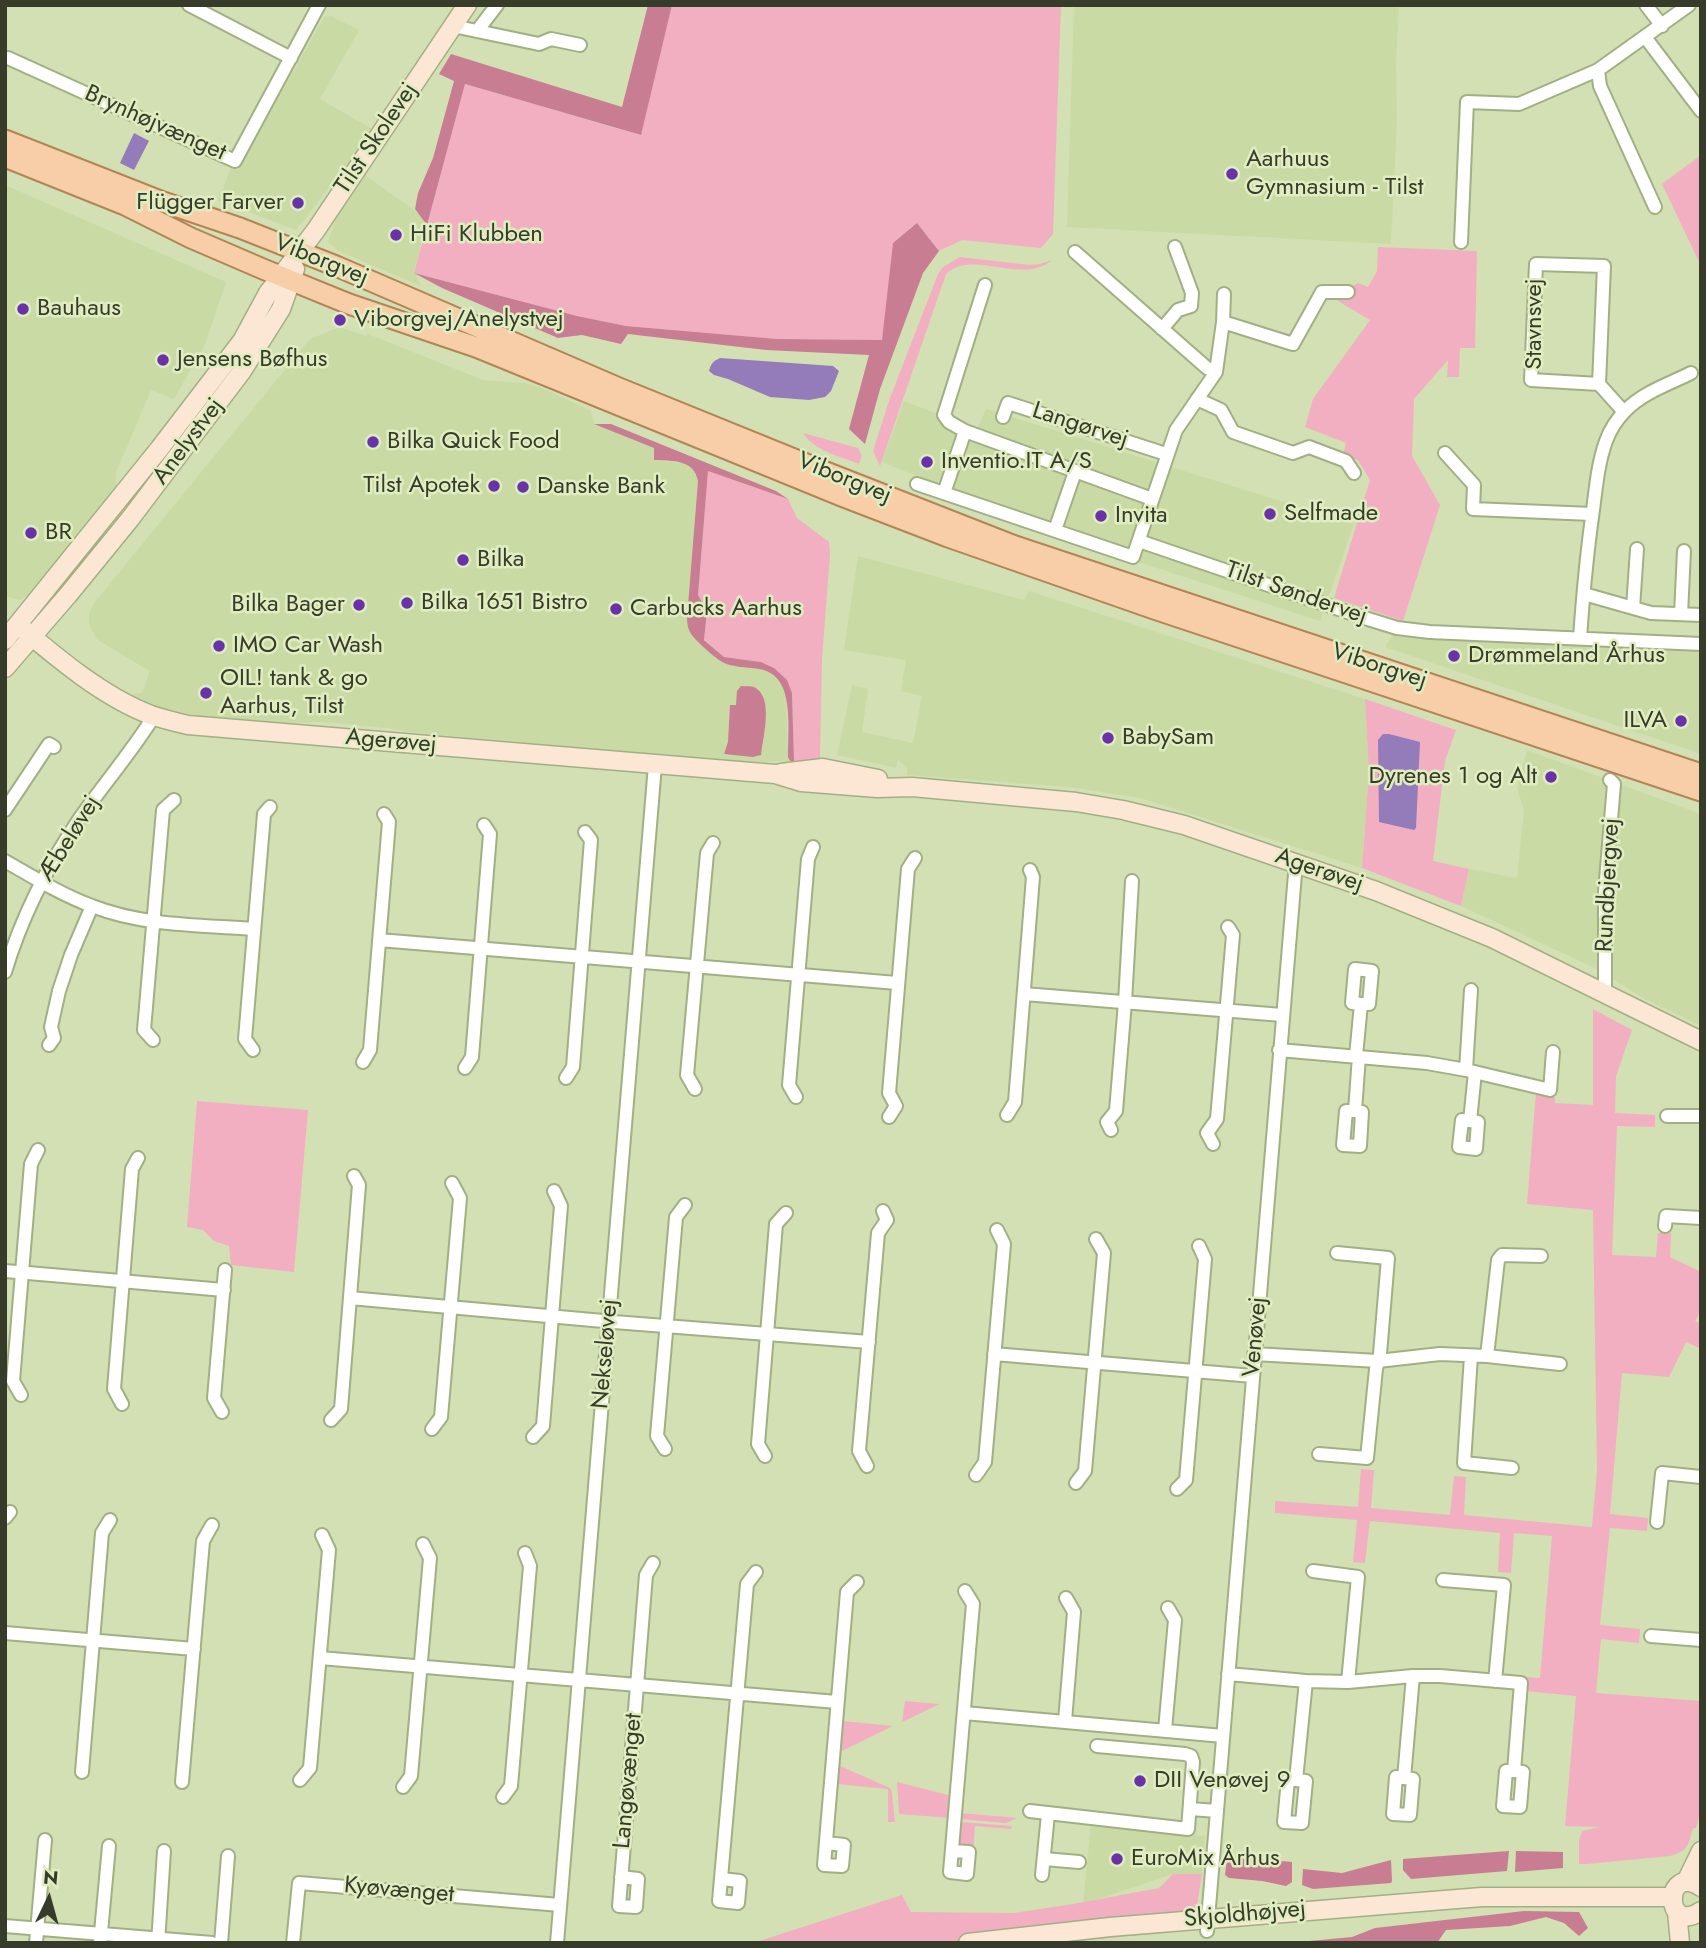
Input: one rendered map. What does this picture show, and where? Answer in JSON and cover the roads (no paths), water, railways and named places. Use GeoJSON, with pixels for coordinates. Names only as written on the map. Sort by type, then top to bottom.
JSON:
{"type":"FeatureCollection","features":[{"type":"Feature","properties":{"kind":"main road","name":"Viborgvej"},"geometry":{"type":"LineString","coordinates":[[5,140],[300,252],[548,359],[831,474],[1015,545],[1701,774]]}},
{"type":"Feature","properties":{"kind":"main road","name":"Viborgvej"},"geometry":{"type":"LineString","coordinates":[[5,157],[125,205],[191,238],[349,304],[477,347],[844,497],[1000,556],[1701,791]]}},
{"type":"Feature","properties":{"kind":"street"},"geometry":{"type":"LineString","coordinates":[[189,5],[291,58]]}},
{"type":"Feature","properties":{"kind":"street","name":"Brynhøjvænget"},"geometry":{"type":"LineString","coordinates":[[8,58],[235,161],[319,5]]}},
{"type":"Feature","properties":{"kind":"street","name":"Tilst Skolevej"},"geometry":{"type":"LineString","coordinates":[[300,252],[467,5]]}},
{"type":"Feature","properties":{"kind":"street"},"geometry":{"type":"LineString","coordinates":[[477,31],[497,5]]}},
{"type":"Feature","properties":{"kind":"street"},"geometry":{"type":"LineString","coordinates":[[1646,5],[1662,26]]}},
{"type":"Feature","properties":{"kind":"street"},"geometry":{"type":"LineString","coordinates":[[1461,242],[1467,102],[1519,104],[1598,70],[1689,5]]}},
{"type":"Feature","properties":{"kind":"street"},"geometry":{"type":"LineString","coordinates":[[453,26],[539,44],[551,39],[580,45]]}},
{"type":"Feature","properties":{"kind":"street"},"geometry":{"type":"LineString","coordinates":[[1646,37],[1700,115]]}},
{"type":"Feature","properties":{"kind":"street"},"geometry":{"type":"LineString","coordinates":[[1598,70],[1600,86],[1655,207]]}},
{"type":"Feature","properties":{"kind":"street"},"geometry":{"type":"LineString","coordinates":[[1163,329],[1178,310],[1191,306],[1192,293],[1175,247]]}},
{"type":"Feature","properties":{"kind":"street","name":"Anelystvej"},"geometry":{"type":"LineString","coordinates":[[5,639],[130,519],[242,371],[281,309],[287,278],[300,252]]}},
{"type":"Feature","properties":{"kind":"street"},"geometry":{"type":"LineString","coordinates":[[1075,252],[1207,368],[1216,372]]}},
{"type":"Feature","properties":{"kind":"street","name":"Stavnsvej"},"geometry":{"type":"LineString","coordinates":[[1536,264],[1604,266],[1599,384],[1531,380],[1536,264]]}},
{"type":"Feature","properties":{"kind":"street"},"geometry":{"type":"LineString","coordinates":[[985,285],[944,415],[949,422],[965,431],[1152,499]]}},
{"type":"Feature","properties":{"kind":"street"},"geometry":{"type":"LineString","coordinates":[[1223,322],[1293,344],[1322,292],[1348,292]]}},
{"type":"Feature","properties":{"kind":"street"},"geometry":{"type":"LineString","coordinates":[[917,484],[1133,556],[1175,430],[1216,372],[1224,295]]}},
{"type":"Feature","properties":{"kind":"street"},"geometry":{"type":"LineString","coordinates":[[1580,638],[1592,514],[1602,453],[1614,424],[1647,393],[1691,373]]}},
{"type":"Feature","properties":{"kind":"street"},"geometry":{"type":"LineString","coordinates":[[1599,384],[1624,412]]}},
{"type":"Feature","properties":{"kind":"street"},"geometry":{"type":"LineString","coordinates":[[1197,399],[1221,410],[1233,432],[1293,453],[1309,447],[1346,461],[1353,473]]}},
{"type":"Feature","properties":{"kind":"street","name":"Langørvej"},"geometry":{"type":"LineString","coordinates":[[1003,417],[1008,402],[1166,454]]}},
{"type":"Feature","properties":{"kind":"street"},"geometry":{"type":"LineString","coordinates":[[944,493],[965,431]]}},
{"type":"Feature","properties":{"kind":"street"},"geometry":{"type":"LineString","coordinates":[[1445,453],[1474,485],[1472,509],[1592,514]]}},
{"type":"Feature","properties":{"kind":"street"},"geometry":{"type":"LineString","coordinates":[[1055,530],[1075,472]]}},
{"type":"Feature","properties":{"kind":"street","name":"Tilst Søndervej"},"geometry":{"type":"LineString","coordinates":[[1139,541],[1397,628],[1430,632],[1701,644]]}},
{"type":"Feature","properties":{"kind":"street"},"geometry":{"type":"LineString","coordinates":[[1633,608],[1637,549]]}},
{"type":"Feature","properties":{"kind":"street"},"geometry":{"type":"LineString","coordinates":[[1681,614],[1684,551]]}},
{"type":"Feature","properties":{"kind":"street"},"geometry":{"type":"LineString","coordinates":[[1584,594],[1651,613],[1701,615]]}},
{"type":"Feature","properties":{"kind":"street","name":"Anelystvej"},"geometry":{"type":"LineString","coordinates":[[5,667],[18,625]]}},
{"type":"Feature","properties":{"kind":"street","name":"Agerøvej"},"geometry":{"type":"LineString","coordinates":[[18,625],[96,685],[119,699],[153,716],[187,725],[775,774],[801,782],[877,788],[912,787],[1076,802],[1184,825],[1296,862],[1417,906],[1492,937],[1701,1041]]}},
{"type":"Feature","properties":{"kind":"street","name":"Æbeløvej"},"geometry":{"type":"LineString","coordinates":[[5,972],[42,881],[77,823],[153,716]]}},
{"type":"Feature","properties":{"kind":"street"},"geometry":{"type":"LineString","coordinates":[[5,810],[49,744],[54,747]]}},
{"type":"Feature","properties":{"kind":"street","name":"Nekseløvej"},"geometry":{"type":"LineString","coordinates":[[557,1943],[655,765]]}},
{"type":"Feature","properties":{"kind":"street","name":"Rundbjergvej"},"geometry":{"type":"LineString","coordinates":[[1605,993],[1605,892],[1614,784],[1610,779]]}},
{"type":"Feature","properties":{"kind":"street"},"geometry":{"type":"LineString","coordinates":[[153,1040],[144,1030],[153,921],[163,810],[174,800]]}},
{"type":"Feature","properties":{"kind":"street"},"geometry":{"type":"LineString","coordinates":[[253,1050],[245,1039],[264,814],[270,807]]}},
{"type":"Feature","properties":{"kind":"street"},"geometry":{"type":"LineString","coordinates":[[363,1062],[370,1050],[389,822],[384,814]]}},
{"type":"Feature","properties":{"kind":"street"},"geometry":{"type":"LineString","coordinates":[[464,1068],[472,1057],[481,949],[490,834],[484,825]]}},
{"type":"Feature","properties":{"kind":"street"},"geometry":{"type":"LineString","coordinates":[[566,1078],[573,1067],[591,840],[585,832]]}},
{"type":"Feature","properties":{"kind":"street"},"geometry":{"type":"LineString","coordinates":[[695,1089],[687,1076],[707,853],[713,843]]}},
{"type":"Feature","properties":{"kind":"street"},"geometry":{"type":"LineString","coordinates":[[796,1097],[789,1085],[808,859],[813,847]]}},
{"type":"Feature","properties":{"kind":"street"},"geometry":{"type":"LineString","coordinates":[[889,1117],[896,1106],[889,1093],[908,869],[915,858]]}},
{"type":"Feature","properties":{"kind":"street"},"geometry":{"type":"LineString","coordinates":[[5,861],[92,906],[127,916],[153,921],[253,929]]}},
{"type":"Feature","properties":{"kind":"street","name":"Venøvej"},"geometry":{"type":"LineString","coordinates":[[1208,1925],[1296,862]]}},
{"type":"Feature","properties":{"kind":"street"},"geometry":{"type":"LineString","coordinates":[[1007,1115],[1015,1102],[1033,877],[1030,870]]}},
{"type":"Feature","properties":{"kind":"street"},"geometry":{"type":"LineString","coordinates":[[1111,1130],[1107,1122],[1116,1111],[1132,881]]}},
{"type":"Feature","properties":{"kind":"street"},"geometry":{"type":"LineString","coordinates":[[48,1045],[54,1038],[51,1027],[59,991],[92,906]]}},
{"type":"Feature","properties":{"kind":"street"},"geometry":{"type":"LineString","coordinates":[[1213,1144],[1207,1133],[1217,1119],[1233,935],[1228,928]]}},
{"type":"Feature","properties":{"kind":"street"},"geometry":{"type":"LineString","coordinates":[[379,940],[897,983]]}},
{"type":"Feature","properties":{"kind":"street"},"geometry":{"type":"LineString","coordinates":[[1470,1121],[1471,990]]}},
{"type":"Feature","properties":{"kind":"street"},"geometry":{"type":"LineString","coordinates":[[1024,994],[1282,1015]]}},
{"type":"Feature","properties":{"kind":"street"},"geometry":{"type":"LineString","coordinates":[[1354,1111],[1361,1004]]}},
{"type":"Feature","properties":{"kind":"street"},"geometry":{"type":"LineString","coordinates":[[1279,1050],[1357,1056],[1470,1071],[1549,1090],[1553,1052]]}},
{"type":"Feature","properties":{"kind":"street"},"geometry":{"type":"LineString","coordinates":[[1667,1116],[1701,1116]]}},
{"type":"Feature","properties":{"kind":"street"},"geometry":{"type":"LineString","coordinates":[[21,1395],[13,1381],[31,1164],[38,1150]]}},
{"type":"Feature","properties":{"kind":"street"},"geometry":{"type":"LineString","coordinates":[[122,1404],[114,1389],[132,1168],[138,1158]]}},
{"type":"Feature","properties":{"kind":"street"},"geometry":{"type":"LineString","coordinates":[[331,1420],[341,1409],[359,1185],[354,1176]]}},
{"type":"Feature","properties":{"kind":"street"},"geometry":{"type":"LineString","coordinates":[[432,1429],[441,1417],[460,1198],[452,1182]]}},
{"type":"Feature","properties":{"kind":"street"},"geometry":{"type":"LineString","coordinates":[[533,1437],[543,1426],[561,1206],[554,1191]]}},
{"type":"Feature","properties":{"kind":"street"},"geometry":{"type":"LineString","coordinates":[[665,1449],[657,1436],[676,1217],[685,1205]]}},
{"type":"Feature","properties":{"kind":"street"},"geometry":{"type":"LineString","coordinates":[[867,1466],[859,1451],[878,1233],[887,1220],[883,1211]]}},
{"type":"Feature","properties":{"kind":"street"},"geometry":{"type":"LineString","coordinates":[[765,1456],[758,1444],[776,1224],[786,1213]]}},
{"type":"Feature","properties":{"kind":"street"},"geometry":{"type":"LineString","coordinates":[[1665,1226],[1665,1216],[1701,1219]]}},
{"type":"Feature","properties":{"kind":"street"},"geometry":{"type":"LineString","coordinates":[[976,1475],[985,1462],[1004,1244],[997,1230]]}},
{"type":"Feature","properties":{"kind":"street"},"geometry":{"type":"LineString","coordinates":[[1076,1483],[1085,1471],[1104,1253],[1097,1239]]}},
{"type":"Feature","properties":{"kind":"street"},"geometry":{"type":"LineString","coordinates":[[1177,1489],[1186,1480],[1196,1371],[1205,1259],[1199,1246]]}},
{"type":"Feature","properties":{"kind":"street"},"geometry":{"type":"LineString","coordinates":[[1319,1454],[1367,1458],[1388,1258],[1337,1253]]}},
{"type":"Feature","properties":{"kind":"street"},"geometry":{"type":"LineString","coordinates":[[1487,1356],[1497,1260],[1502,1255],[1541,1256]]}},
{"type":"Feature","properties":{"kind":"street"},"geometry":{"type":"LineString","coordinates":[[5,1270],[224,1290]]}},
{"type":"Feature","properties":{"kind":"street"},"geometry":{"type":"LineString","coordinates":[[222,1412],[214,1398],[225,1270]]}},
{"type":"Feature","properties":{"kind":"street"},"geometry":{"type":"LineString","coordinates":[[350,1298],[869,1342]]}},
{"type":"Feature","properties":{"kind":"street"},"geometry":{"type":"LineString","coordinates":[[994,1354],[1253,1376]]}},
{"type":"Feature","properties":{"kind":"street"},"geometry":{"type":"LineString","coordinates":[[1254,1354],[1378,1362],[1440,1354],[1560,1364]]}},
{"type":"Feature","properties":{"kind":"street"},"geometry":{"type":"LineString","coordinates":[[1471,1356],[1464,1463],[1513,1468]]}},
{"type":"Feature","properties":{"kind":"street"},"geometry":{"type":"LineString","coordinates":[[1657,1522],[1662,1473],[1701,1477]]}},
{"type":"Feature","properties":{"kind":"street"},"geometry":{"type":"LineString","coordinates":[[82,1772],[102,1533],[110,1520]]}},
{"type":"Feature","properties":{"kind":"street"},"geometry":{"type":"LineString","coordinates":[[183,1782],[203,1541],[212,1525]]}},
{"type":"Feature","properties":{"kind":"street"},"geometry":{"type":"LineString","coordinates":[[300,1780],[310,1768],[320,1658],[329,1550],[321,1535]]}},
{"type":"Feature","properties":{"kind":"street"},"geometry":{"type":"LineString","coordinates":[[402,1787],[411,1776],[421,1667],[430,1558],[423,1544]]}},
{"type":"Feature","properties":{"kind":"street"},"geometry":{"type":"LineString","coordinates":[[503,1797],[511,1786],[530,1566],[525,1553]]}},
{"type":"Feature","properties":{"kind":"street","name":"Langøvænget"},"geometry":{"type":"LineString","coordinates":[[621,1877],[646,1576],[653,1563]]}},
{"type":"Feature","properties":{"kind":"street"},"geometry":{"type":"LineString","coordinates":[[1313,1571],[1358,1577],[1348,1682]]}},
{"type":"Feature","properties":{"kind":"street"},"geometry":{"type":"LineString","coordinates":[[721,1879],[747,1584],[756,1572]]}},
{"type":"Feature","properties":{"kind":"street"},"geometry":{"type":"LineString","coordinates":[[1443,1580],[1504,1585],[1494,1681]]}},
{"type":"Feature","properties":{"kind":"street"},"geometry":{"type":"LineString","coordinates":[[826,1843],[847,1592],[857,1581]]}},
{"type":"Feature","properties":{"kind":"street"},"geometry":{"type":"LineString","coordinates":[[952,1851],[973,1604],[965,1591]]}},
{"type":"Feature","properties":{"kind":"street"},"geometry":{"type":"LineString","coordinates":[[1065,1721],[1074,1612],[1066,1598]]}},
{"type":"Feature","properties":{"kind":"street"},"geometry":{"type":"LineString","coordinates":[[1165,1730],[1175,1620],[1168,1608]]}},
{"type":"Feature","properties":{"kind":"street"},"geometry":{"type":"LineString","coordinates":[[5,1633],[194,1649]]}},
{"type":"Feature","properties":{"kind":"street"},"geometry":{"type":"LineString","coordinates":[[1651,1636],[1701,1640]]}},
{"type":"Feature","properties":{"kind":"street","name":"Langøvænget"},"geometry":{"type":"LineString","coordinates":[[320,1658],[837,1702]]}},
{"type":"Feature","properties":{"kind":"street"},"geometry":{"type":"LineString","coordinates":[[1228,1674],[1306,1681],[1348,1682],[1413,1676],[1521,1683],[1514,1772]]}},
{"type":"Feature","properties":{"kind":"street"},"geometry":{"type":"LineString","coordinates":[[1404,1778],[1413,1676]]}},
{"type":"Feature","properties":{"kind":"street"},"geometry":{"type":"LineString","coordinates":[[1296,1780],[1306,1681]]}},
{"type":"Feature","properties":{"kind":"street"},"geometry":{"type":"LineString","coordinates":[[964,1713],[1223,1736]]}},
{"type":"Feature","properties":{"kind":"street"},"geometry":{"type":"LineString","coordinates":[[1030,1811],[1188,1829],[1193,1762],[1191,1756],[1097,1746]]}},
{"type":"Feature","properties":{"kind":"street"},"geometry":{"type":"LineString","coordinates":[[1190,1809],[1217,1811]]}},
{"type":"Feature","properties":{"kind":"street"},"geometry":{"type":"LineString","coordinates":[[1042,1875],[1048,1814]]}},
{"type":"Feature","properties":{"kind":"street"},"geometry":{"type":"LineString","coordinates":[[36,1943],[45,1840]]}},
{"type":"Feature","properties":{"kind":"street"},"geometry":{"type":"LineString","coordinates":[[100,1938],[109,1846]]}},
{"type":"Feature","properties":{"kind":"street"},"geometry":{"type":"LineString","coordinates":[[158,1940],[164,1851]]}},
{"type":"Feature","properties":{"kind":"street"},"geometry":{"type":"LineString","coordinates":[[1681,1943],[1686,1909],[1678,1886],[1697,1882],[1701,1851]]}},
{"type":"Feature","properties":{"kind":"street"},"geometry":{"type":"LineString","coordinates":[[221,1943],[228,1856]]}},
{"type":"Feature","properties":{"kind":"street"},"geometry":{"type":"LineString","coordinates":[[1044,1859],[1079,1862]]}},
{"type":"Feature","properties":{"kind":"street","name":"Kyøvænget"},"geometry":{"type":"LineString","coordinates":[[293,1943],[299,1883],[560,1905]]}},
{"type":"Feature","properties":{"kind":"street","name":"Skjoldhøjvej"},"geometry":{"type":"LineString","coordinates":[[968,1943],[1110,1927],[1208,1925],[1404,1904],[1523,1896],[1686,1909]]}},
{"type":"Feature","properties":{"kind":"street"},"geometry":{"type":"LineString","coordinates":[[5,1926],[100,1938],[212,1943]]}},
{"type":"Feature","properties":{"kind":"place","name":"Aarhuus Gymnasium - Tilst"},"geometry":{"type":"Point","coordinates":[1232,174]}},
{"type":"Feature","properties":{"kind":"place","name":"Flügger Farver"},"geometry":{"type":"Point","coordinates":[298,203]}},
{"type":"Feature","properties":{"kind":"place","name":"HiFi Klubben"},"geometry":{"type":"Point","coordinates":[396,235]}},
{"type":"Feature","properties":{"kind":"place","name":"Bauhaus"},"geometry":{"type":"Point","coordinates":[23,309]}},
{"type":"Feature","properties":{"kind":"place","name":"Viborgvej/Anelystvej"},"geometry":{"type":"Point","coordinates":[340,320]}},
{"type":"Feature","properties":{"kind":"place","name":"Jensens Bøfhus"},"geometry":{"type":"Point","coordinates":[163,360]}},
{"type":"Feature","properties":{"kind":"place","name":"Bilka Quick Food"},"geometry":{"type":"Point","coordinates":[373,442]}},
{"type":"Feature","properties":{"kind":"place","name":"Inventio.IT A/S"},"geometry":{"type":"Point","coordinates":[927,462]}},
{"type":"Feature","properties":{"kind":"place","name":"Tilst Apotek"},"geometry":{"type":"Point","coordinates":[494,486]}},
{"type":"Feature","properties":{"kind":"place","name":"Danske Bank"},"geometry":{"type":"Point","coordinates":[523,487]}},
{"type":"Feature","properties":{"kind":"place","name":"Selfmade"},"geometry":{"type":"Point","coordinates":[1270,514]}},
{"type":"Feature","properties":{"kind":"place","name":"Invita"},"geometry":{"type":"Point","coordinates":[1101,516]}},
{"type":"Feature","properties":{"kind":"place","name":"BR"},"geometry":{"type":"Point","coordinates":[31,533]}},
{"type":"Feature","properties":{"kind":"place","name":"Bilka"},"geometry":{"type":"Point","coordinates":[463,560]}},
{"type":"Feature","properties":{"kind":"place","name":"Bilka 1651 Bistro"},"geometry":{"type":"Point","coordinates":[407,603]}},
{"type":"Feature","properties":{"kind":"place","name":"Bilka Bager"},"geometry":{"type":"Point","coordinates":[359,605]}},
{"type":"Feature","properties":{"kind":"place","name":"Carbucks Aarhus"},"geometry":{"type":"Point","coordinates":[616,609]}},
{"type":"Feature","properties":{"kind":"place","name":"IMO Car Wash"},"geometry":{"type":"Point","coordinates":[219,646]}},
{"type":"Feature","properties":{"kind":"place","name":"Drømmeland Århus"},"geometry":{"type":"Point","coordinates":[1454,656]}},
{"type":"Feature","properties":{"kind":"place","name":"OIL! tank & go Aarhus, Tilst"},"geometry":{"type":"Point","coordinates":[206,693]}},
{"type":"Feature","properties":{"kind":"place","name":"ILVA"},"geometry":{"type":"Point","coordinates":[1681,721]}},
{"type":"Feature","properties":{"kind":"place","name":"BabySam"},"geometry":{"type":"Point","coordinates":[1108,738]}},
{"type":"Feature","properties":{"kind":"place","name":"Dyrenes 1 og Alt"},"geometry":{"type":"Point","coordinates":[1551,777]}},
{"type":"Feature","properties":{"kind":"place","name":"DII Venøvej 9"},"geometry":{"type":"Point","coordinates":[1140,1781]}},
{"type":"Feature","properties":{"kind":"place","name":"EuroMix Århus"},"geometry":{"type":"Point","coordinates":[1117,1859]}}]}
